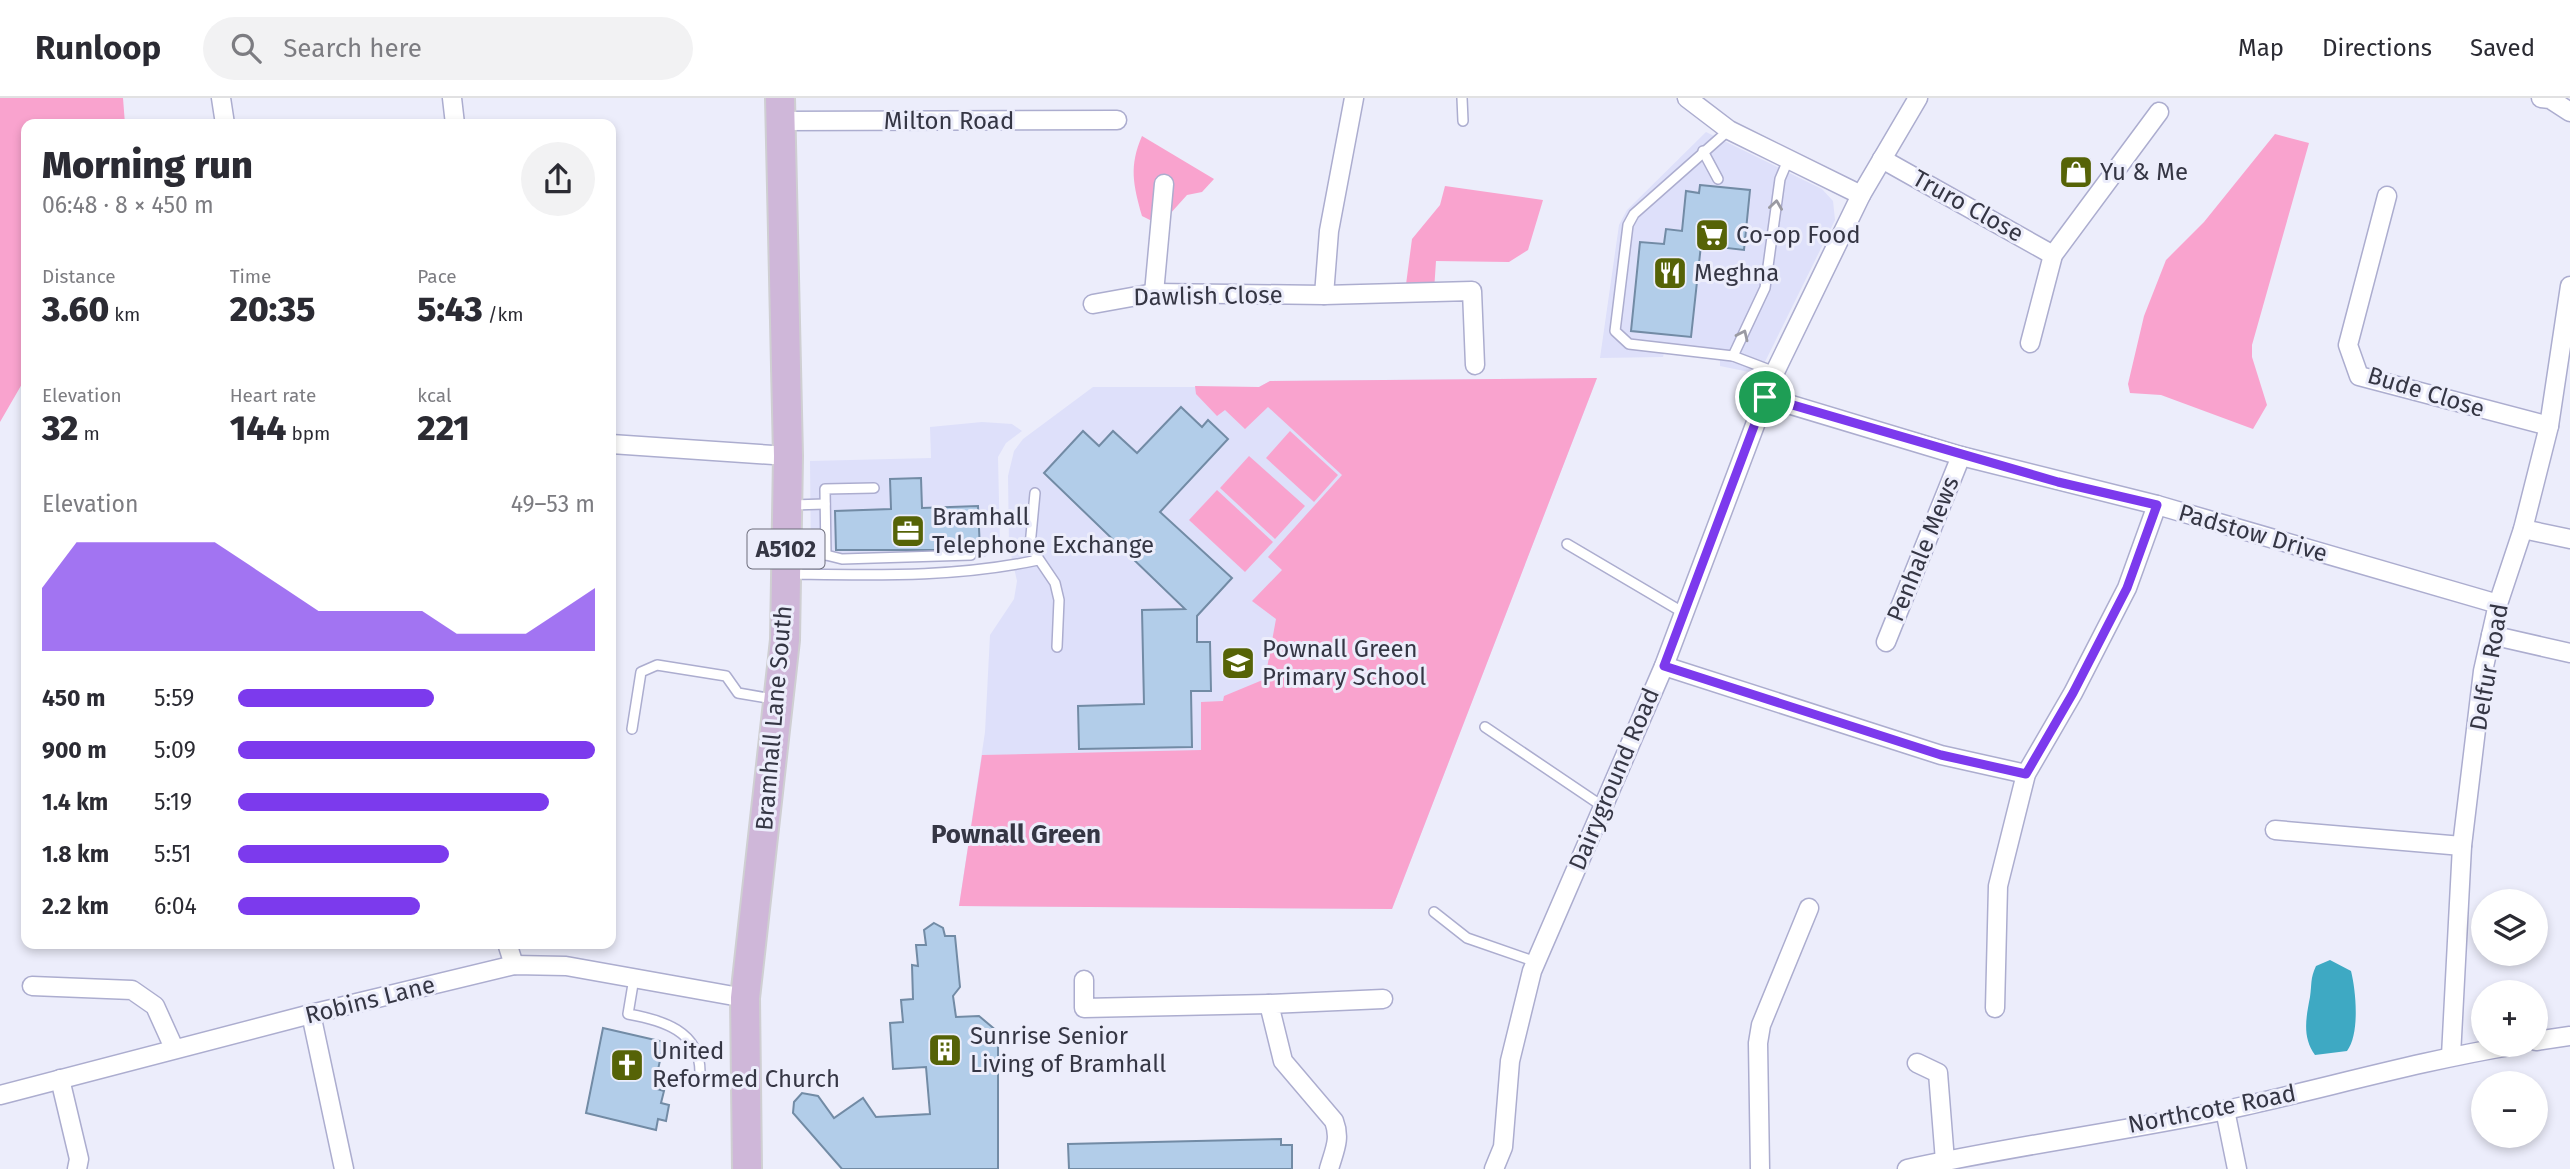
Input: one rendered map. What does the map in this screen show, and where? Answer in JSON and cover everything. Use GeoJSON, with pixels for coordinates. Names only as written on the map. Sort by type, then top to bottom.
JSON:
{"type":"FeatureCollection","features":[{"type":"Feature","properties":{"kind":"main road","name":"Bramhall Lane South"},"geometry":{"type":"LineString","coordinates":[[751,1167],[745,998],[785,640],[788,456],[780,110]]}},
{"type":"Feature","properties":{"kind":"street"},"geometry":{"type":"LineString","coordinates":[[221,98],[224,119]]}},
{"type":"Feature","properties":{"kind":"street"},"geometry":{"type":"LineString","coordinates":[[452,98],[454,119]]}},
{"type":"Feature","properties":{"kind":"street"},"geometry":{"type":"LineString","coordinates":[[1324,295],[1329,231],[1354,98]]}},
{"type":"Feature","properties":{"kind":"street"},"geometry":{"type":"LineString","coordinates":[[1687,98],[1729,130],[1861,195]]}},
{"type":"Feature","properties":{"kind":"street","name":"Dairyground Road"},"geometry":{"type":"LineString","coordinates":[[1496,1168],[1503,1147],[1510,1061],[1535,962],[1664,666],[1775,372],[1861,195],[1918,98]]}},
{"type":"Feature","properties":{"kind":"street"},"geometry":{"type":"LineString","coordinates":[[2541,98],[2550,99],[2570,112]]}},
{"type":"Feature","properties":{"kind":"street","name":"Milton Road"},"geometry":{"type":"LineString","coordinates":[[780,110],[1117,120]]}},
{"type":"Feature","properties":{"kind":"street"},"geometry":{"type":"LineString","coordinates":[[2030,343],[2053,255],[2159,112]]}},
{"type":"Feature","properties":{"kind":"street","name":"Truro Close"},"geometry":{"type":"LineString","coordinates":[[1882,159],[2053,255]]}},
{"type":"Feature","properties":{"kind":"street"},"geometry":{"type":"LineString","coordinates":[[1153,293],[1164,184]]}},
{"type":"Feature","properties":{"kind":"street","name":"Bude Close"},"geometry":{"type":"LineString","coordinates":[[2387,196],[2348,345],[2359,376],[2549,426]]}},
{"type":"Feature","properties":{"kind":"street","name":"Delfur Road"},"geometry":{"type":"LineString","coordinates":[[2451,1056],[2462,846],[2491,635],[2498,604],[2524,529],[2549,426],[2570,286]]}},
{"type":"Feature","properties":{"kind":"street","name":"Dawlish Close"},"geometry":{"type":"LineString","coordinates":[[1093,304],[1153,293],[1324,295],[1472,290],[1475,365]]}},
{"type":"Feature","properties":{"kind":"street","name":"Padstow Drive"},"geometry":{"type":"LineString","coordinates":[[1765,397],[1961,456],[2157,505],[2498,604]]}},
{"type":"Feature","properties":{"kind":"street"},"geometry":{"type":"LineString","coordinates":[[616,444],[788,456]]}},
{"type":"Feature","properties":{"kind":"street","name":"Penhale Mews"},"geometry":{"type":"LineString","coordinates":[[1886,642],[1961,456]]}},
{"type":"Feature","properties":{"kind":"street"},"geometry":{"type":"LineString","coordinates":[[1995,1008],[1998,886],[2026,774],[2073,693],[2127,588],[2157,505]]}},
{"type":"Feature","properties":{"kind":"street"},"geometry":{"type":"LineString","coordinates":[[2524,529],[2570,539]]}},
{"type":"Feature","properties":{"kind":"street"},"geometry":{"type":"LineString","coordinates":[[2491,635],[2570,653]]}},
{"type":"Feature","properties":{"kind":"street"},"geometry":{"type":"LineString","coordinates":[[1664,666],[1941,755],[2026,774]]}},
{"type":"Feature","properties":{"kind":"street"},"geometry":{"type":"LineString","coordinates":[[2275,830],[2462,846]]}},
{"type":"Feature","properties":{"kind":"street"},"geometry":{"type":"LineString","coordinates":[[1760,1169],[1758,1042],[1761,1025],[1809,908]]}},
{"type":"Feature","properties":{"kind":"street"},"geometry":{"type":"LineString","coordinates":[[509,949],[514,965]]}},
{"type":"Feature","properties":{"kind":"street","name":"Robins Lane"},"geometry":{"type":"LineString","coordinates":[[0,1095],[174,1048],[514,965],[566,966],[745,998]]}},
{"type":"Feature","properties":{"kind":"street"},"geometry":{"type":"LineString","coordinates":[[1084,980],[1084,1008],[1383,999]]}},
{"type":"Feature","properties":{"kind":"street"},"geometry":{"type":"LineString","coordinates":[[32,986],[132,990],[155,1006],[174,1048]]}},
{"type":"Feature","properties":{"kind":"street"},"geometry":{"type":"LineString","coordinates":[[1269,1004],[1283,1061],[1334,1121],[1337,1129],[1339,1138],[1329,1169]]}},
{"type":"Feature","properties":{"kind":"street"},"geometry":{"type":"LineString","coordinates":[[311,1014],[344,1169]]}},
{"type":"Feature","properties":{"kind":"street"},"geometry":{"type":"LineString","coordinates":[[2548,1039],[2570,1036]]}},
{"type":"Feature","properties":{"kind":"street","name":"Northcote Road"},"geometry":{"type":"LineString","coordinates":[[1907,1169],[2225,1110],[2471,1053]]}},
{"type":"Feature","properties":{"kind":"street"},"geometry":{"type":"LineString","coordinates":[[1917,1063],[1938,1073],[1945,1161]]}},
{"type":"Feature","properties":{"kind":"street"},"geometry":{"type":"LineString","coordinates":[[60,1079],[79,1159],[77,1169]]}},
{"type":"Feature","properties":{"kind":"street"},"geometry":{"type":"LineString","coordinates":[[2225,1110],[2237,1169]]}},
{"type":"Feature","properties":{"kind":"lane"},"geometry":{"type":"LineString","coordinates":[[1462,98],[1463,121]]}},
{"type":"Feature","properties":{"kind":"lane"},"geometry":{"type":"LineString","coordinates":[[1729,130],[1634,214],[1628,225],[1615,331],[1629,344],[1733,356],[1775,372]]}},
{"type":"Feature","properties":{"kind":"lane"},"geometry":{"type":"LineString","coordinates":[[1703,151],[1718,179]]}},
{"type":"Feature","properties":{"kind":"lane"},"geometry":{"type":"LineString","coordinates":[[1733,356],[1765,288],[1780,179],[1788,160]]}},
{"type":"Feature","properties":{"kind":"lane"},"geometry":{"type":"LineString","coordinates":[[826,555],[825,489],[874,488]]}},
{"type":"Feature","properties":{"kind":"lane"},"geometry":{"type":"LineString","coordinates":[[1035,493],[1030,546],[1055,583],[1059,600],[1057,648]]}},
{"type":"Feature","properties":{"kind":"lane"},"geometry":{"type":"LineString","coordinates":[[787,505],[825,504]]}},
{"type":"Feature","properties":{"kind":"lane"},"geometry":{"type":"LineString","coordinates":[[1567,544],[1684,613]]}},
{"type":"Feature","properties":{"kind":"lane"},"geometry":{"type":"LineString","coordinates":[[786,565],[826,555],[842,559],[971,555]]}},
{"type":"Feature","properties":{"kind":"lane"},"geometry":{"type":"LineString","coordinates":[[786,565],[916,577],[988,570],[1038,560]]}},
{"type":"Feature","properties":{"kind":"lane"},"geometry":{"type":"LineString","coordinates":[[632,729],[641,672],[657,665],[726,676],[738,693],[779,699]]}},
{"type":"Feature","properties":{"kind":"lane"},"geometry":{"type":"LineString","coordinates":[[1485,727],[1602,806]]}},
{"type":"Feature","properties":{"kind":"lane"},"geometry":{"type":"LineString","coordinates":[[1434,912],[1467,938],[1535,962]]}},
{"type":"Feature","properties":{"kind":"lane"},"geometry":{"type":"LineString","coordinates":[[635,978],[628,1014],[651,1018],[679,1030],[698,1051],[700,1072]]}},
{"type":"Feature","properties":{"kind":"shaded area"},"geometry":{"type":"Polygon","coordinates":[[[0,98],[123,98],[125,119],[21,119],[21,386],[0,422],[0,98]]]}},
{"type":"Feature","properties":{"kind":"shaded area"},"geometry":{"type":"Polygon","coordinates":[[[1706,132],[1822,189],[1833,201],[1835,220],[1759,374],[1720,366],[1720,360],[1664,353],[1663,357],[1600,358],[1619,225],[1627,210],[1706,132]]]}},
{"type":"Feature","properties":{"kind":"shaded area"},"geometry":{"type":"Polygon","coordinates":[[[2275,134],[2309,143],[2252,345],[2252,357],[2267,405],[2253,429],[2161,395],[2130,393],[2128,384],[2144,316],[2166,260],[2204,222],[2275,134]]]}},
{"type":"Feature","properties":{"kind":"shaded area"},"geometry":{"type":"Polygon","coordinates":[[[1142,136],[1214,179],[1202,192],[1187,195],[1160,225],[1142,216],[1136,194],[1134,166],[1142,136]]]}},
{"type":"Feature","properties":{"kind":"shaded area"},"geometry":{"type":"Polygon","coordinates":[[[1445,186],[1543,200],[1528,250],[1509,262],[1436,261],[1434,291],[1405,292],[1412,239],[1440,205],[1445,186]]]}},
{"type":"Feature","properties":{"kind":"shaded area","name":"Pownall Green Primary School"},"geometry":{"type":"Polygon","coordinates":[[[1597,378],[1392,909],[959,906],[985,732],[990,635],[1014,599],[1017,581],[1009,546],[1008,476],[1014,451],[1023,439],[1093,387],[1259,387],[1270,381],[1597,378]]]}},
{"type":"Feature","properties":{"kind":"shaded area","name":"Pownall Green Primary School"},"geometry":{"type":"Polygon","coordinates":[[[1597,378],[1392,909],[959,906],[982,755],[1201,750],[1201,702],[1223,701],[1224,696],[1265,679],[1276,619],[1252,601],[1282,570],[1268,557],[1342,475],[1268,407],[1245,429],[1225,410],[1217,416],[1196,394],[1195,386],[1259,387],[1270,381],[1597,378]]]}},
{"type":"Feature","properties":{"kind":"shaded area"},"geometry":{"type":"Polygon","coordinates":[[[982,422],[1012,424],[1022,431],[1006,443],[998,457],[1000,545],[985,557],[960,560],[811,562],[810,461],[931,458],[930,427],[982,422]]]}},
{"type":"Feature","properties":{"kind":"shaded area"},"geometry":{"type":"Polygon","coordinates":[[[1290,431],[1338,475],[1314,502],[1266,458],[1290,431]]]}},
{"type":"Feature","properties":{"kind":"shaded area"},"geometry":{"type":"Polygon","coordinates":[[[1249,456],[1305,506],[1275,539],[1220,488],[1249,456]]]}},
{"type":"Feature","properties":{"kind":"shaded area"},"geometry":{"type":"Polygon","coordinates":[[[1217,490],[1273,542],[1245,572],[1189,520],[1217,490]]]}},
{"type":"Feature","properties":{"kind":"water"},"geometry":{"type":"Polygon","coordinates":[[[2330,960],[2351,971],[2355,1001],[2354,1034],[2347,1051],[2315,1055],[2308,1041],[2306,1027],[2312,978],[2316,966],[2330,960]]]}},
{"type":"Feature","properties":{"kind":"building"},"geometry":{"type":"Polygon","coordinates":[[[1700,185],[1750,190],[1744,250],[1701,245],[1691,337],[1631,331],[1640,242],[1664,244],[1666,229],[1682,231],[1686,191],[1699,193],[1700,185]]]}},
{"type":"Feature","properties":{"kind":"building"},"geometry":{"type":"Polygon","coordinates":[[[1181,407],[1202,427],[1208,420],[1228,439],[1160,512],[1232,578],[1197,616],[1197,642],[1210,642],[1211,691],[1191,691],[1192,747],[1079,749],[1078,706],[1144,704],[1142,610],[1185,609],[1044,473],[1083,431],[1099,446],[1113,431],[1137,453],[1181,407]]]}},
{"type":"Feature","properties":{"kind":"building","name":"Bramhall Telephone Exchange"},"geometry":{"type":"Polygon","coordinates":[[[921,478],[922,508],[978,506],[980,550],[836,550],[835,511],[891,509],[890,479],[921,478]]]}},
{"type":"Feature","properties":{"kind":"building","name":"Sunrise Senior Living of Bramhall"},"geometry":{"type":"Polygon","coordinates":[[[934,923],[943,928],[945,936],[955,936],[960,987],[953,996],[956,1017],[979,1016],[998,1032],[998,1169],[842,1169],[793,1113],[794,1102],[802,1093],[818,1096],[834,1118],[863,1098],[876,1117],[930,1114],[926,1067],[893,1069],[890,1023],[903,1022],[901,1000],[913,999],[912,965],[918,966],[916,945],[926,945],[924,930],[934,923]]]}},
{"type":"Feature","properties":{"kind":"building","name":"United Reformed Church"},"geometry":{"type":"Polygon","coordinates":[[[603,1028],[664,1042],[654,1088],[664,1091],[661,1103],[669,1105],[666,1121],[658,1119],[656,1130],[586,1113],[603,1028]]]}},
{"type":"Feature","properties":{"kind":"building"},"geometry":{"type":"Polygon","coordinates":[[[1281,1139],[1281,1145],[1292,1145],[1292,1169],[1069,1169],[1068,1144],[1281,1139]]]}},
{"type":"Feature","properties":{"kind":"place","name":"Yu & Me"},"geometry":{"type":"Point","coordinates":[2076,172]}},
{"type":"Feature","properties":{"kind":"place","name":"Co-op Food"},"geometry":{"type":"Point","coordinates":[1712,235]}},
{"type":"Feature","properties":{"kind":"place","name":"Meghna"},"geometry":{"type":"Point","coordinates":[1670,273]}},
{"type":"Feature","properties":{"kind":"place","name":"Bramhall Telephone Exchange"},"geometry":{"type":"Point","coordinates":[908,531]}},
{"type":"Feature","properties":{"kind":"place","name":"Pownall Green Primary School"},"geometry":{"type":"Point","coordinates":[1238,663]}},
{"type":"Feature","properties":{"kind":"place","name":"Sunrise Senior Living of Bramhall"},"geometry":{"type":"Point","coordinates":[945,1050]}},
{"type":"Feature","properties":{"kind":"place","name":"United Reformed Church"},"geometry":{"type":"Point","coordinates":[627,1065]}},
{"type":"Feature","properties":{"kind":"district","name":"Pownall Green"},"geometry":{"type":"Point","coordinates":[1016,834]}},
{"type":"Feature","properties":{"kind":"route"},"geometry":{"type":"LineString","coordinates":[[1765,397],[1961,456],[2157,505],[2127,588],[2073,693],[2026,774],[1941,755],[1664,666],[1765,397]]}}]}
